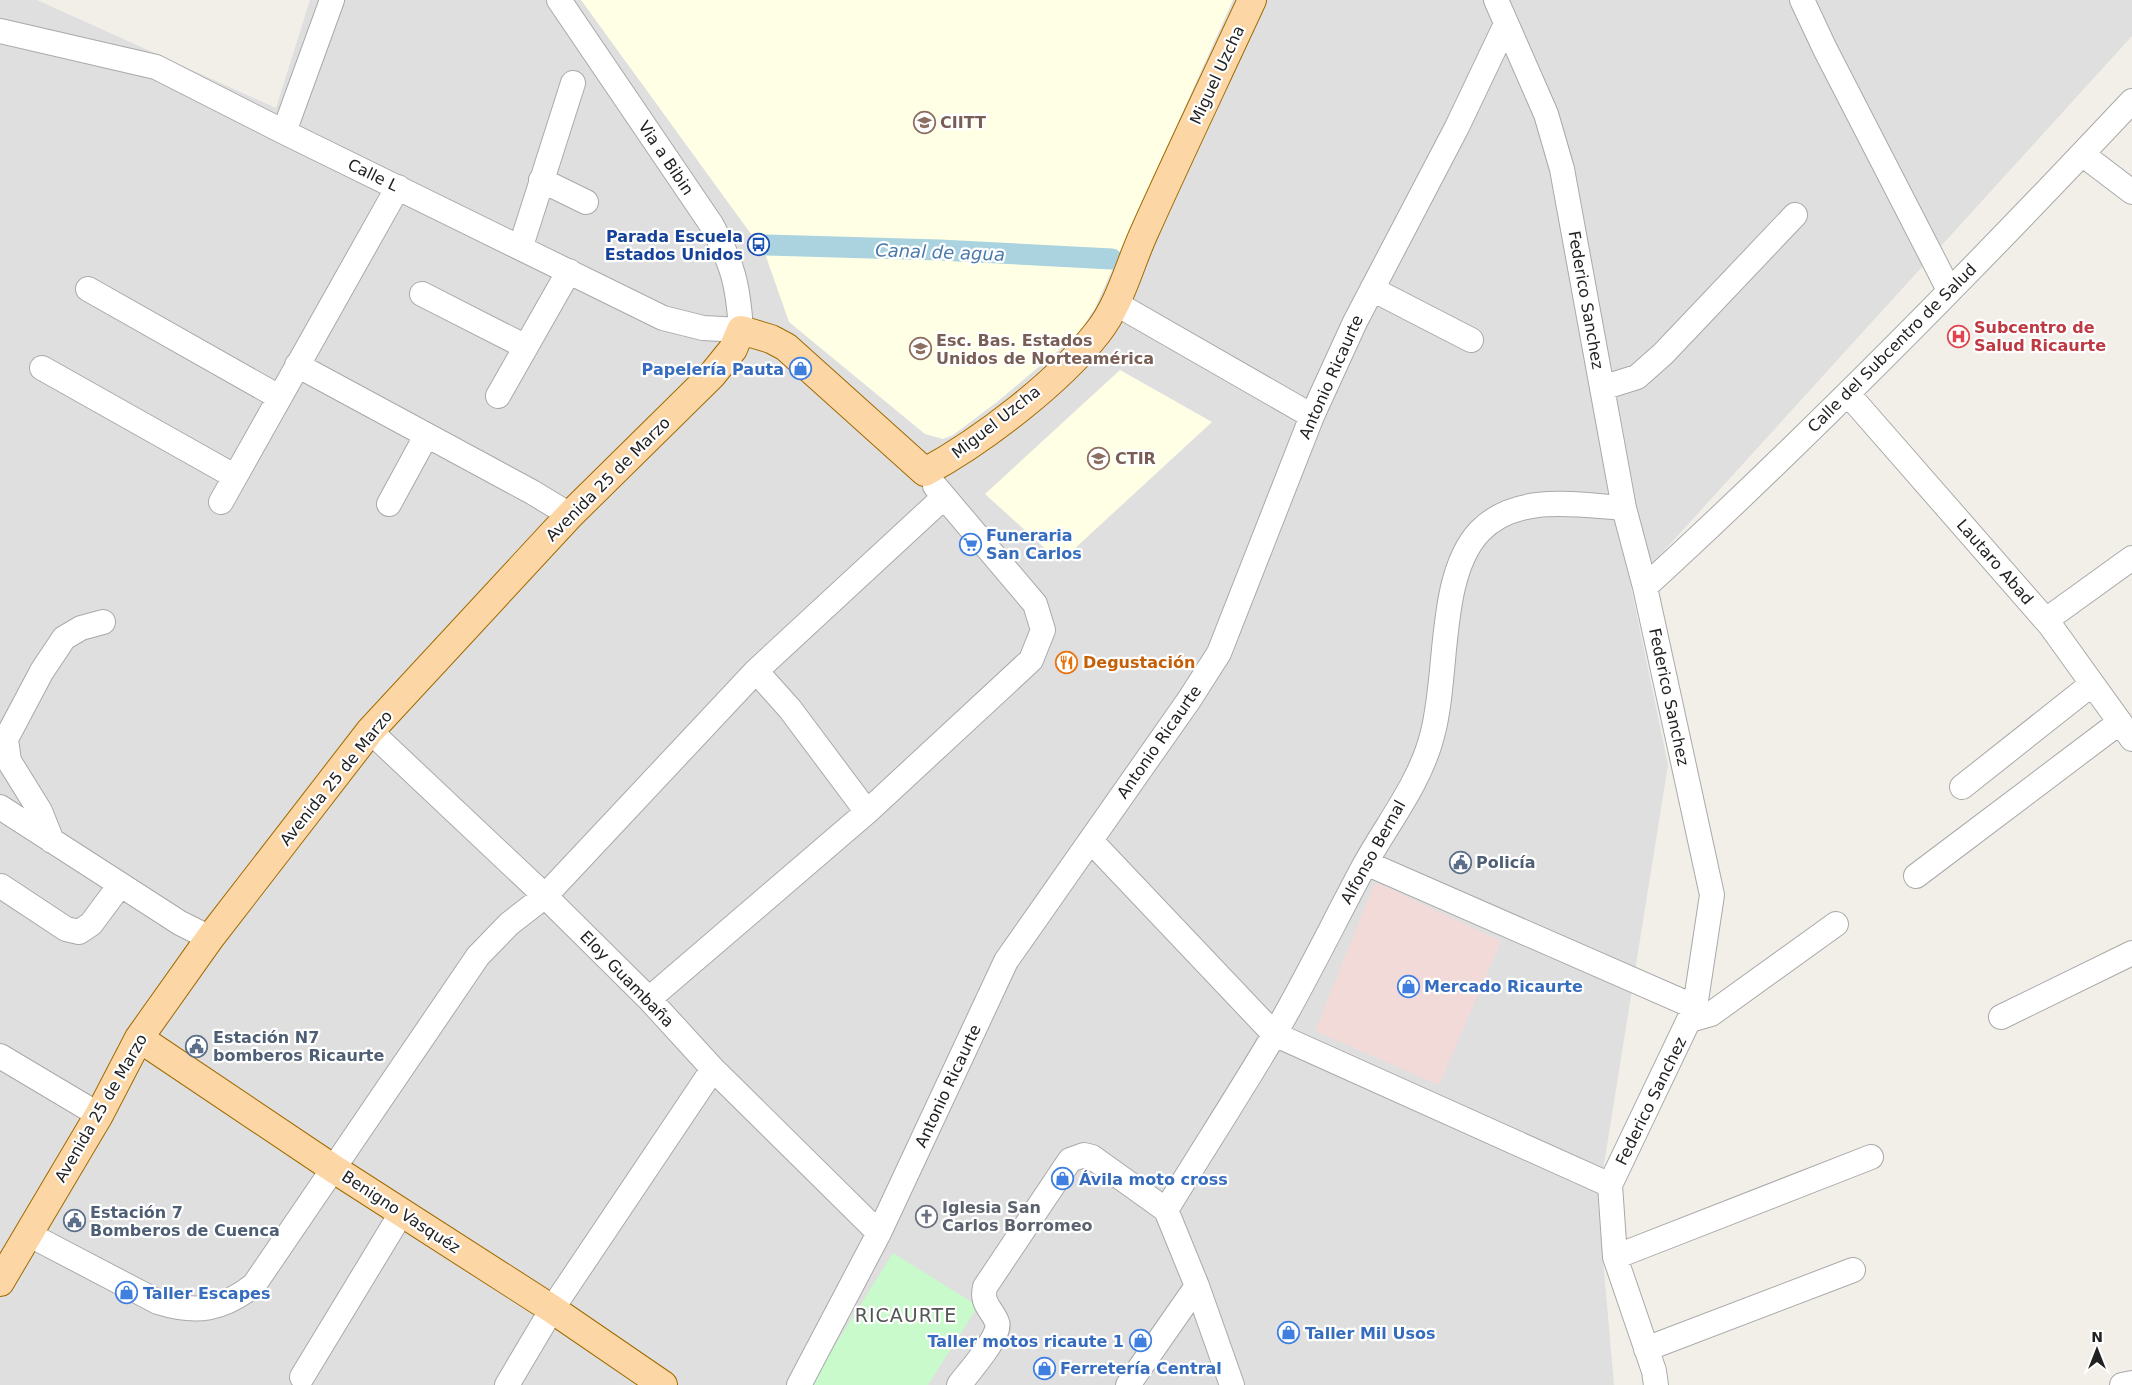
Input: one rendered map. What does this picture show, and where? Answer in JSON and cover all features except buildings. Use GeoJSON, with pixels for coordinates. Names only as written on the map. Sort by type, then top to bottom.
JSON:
{"type":"FeatureCollection","features":[{"type":"Feature","properties":{"kind":"main road","name":"Miguel Uzcha"},"geometry":{"type":"LineString","coordinates":[[925,472],[978,440],[1034,395],[1075,357],[1098,332],[1115,303],[1143,235],[1252,0]]}},
{"type":"Feature","properties":{"kind":"main road"},"geometry":{"type":"LineString","coordinates":[[740,330],[771,339],[786,347],[925,472]]}},
{"type":"Feature","properties":{"kind":"main road","name":"Avenida 25 de Marzo"},"geometry":{"type":"LineString","coordinates":[[0,1282],[99,1115],[139,1038],[210,938],[370,731],[570,515],[712,375],[733,349],[740,330]]}},
{"type":"Feature","properties":{"kind":"main road","name":"Benigno Vasquéz"},"geometry":{"type":"LineString","coordinates":[[139,1038],[334,1169],[552,1309],[663,1385]]}},
{"type":"Feature","properties":{"kind":"street"},"geometry":{"type":"LineString","coordinates":[[284,132],[332,0]]}},
{"type":"Feature","properties":{"kind":"street","name":"Via a Bibin"},"geometry":{"type":"LineString","coordinates":[[559,0],[711,224],[724,249],[738,287],[740,330]]}},
{"type":"Feature","properties":{"kind":"street","name":"Federico Sanchez"},"geometry":{"type":"LineString","coordinates":[[1496,0],[1546,114],[1562,169],[1624,508],[1644,587],[1712,895],[1693,1013],[1610,1185],[1615,1257],[1656,1385]]}},
{"type":"Feature","properties":{"kind":"street"},"geometry":{"type":"LineString","coordinates":[[1802,0],[1825,49],[1949,290]]}},
{"type":"Feature","properties":{"kind":"street","name":"Antonio Ricaurte"},"geometry":{"type":"LineString","coordinates":[[799,1385],[879,1233],[1006,961],[1189,700],[1219,653],[1312,416],[1372,289],[1457,127],[1506,24]]}},
{"type":"Feature","properties":{"kind":"street","name":"Calle L"},"geometry":{"type":"LineString","coordinates":[[0,31],[156,67],[284,132],[521,246],[664,318],[694,326],[740,330]]}},
{"type":"Feature","properties":{"kind":"street"},"geometry":{"type":"LineString","coordinates":[[521,246],[573,83]]}},
{"type":"Feature","properties":{"kind":"street","name":"Calle del Subcentro de Salud"},"geometry":{"type":"LineString","coordinates":[[1644,587],[1848,394],[2132,101]]}},
{"type":"Feature","properties":{"kind":"street"},"geometry":{"type":"LineString","coordinates":[[2082,154],[2132,192]]}},
{"type":"Feature","properties":{"kind":"street"},"geometry":{"type":"LineString","coordinates":[[541,180],[586,202]]}},
{"type":"Feature","properties":{"kind":"street"},"geometry":{"type":"LineString","coordinates":[[221,502],[398,187]]}},
{"type":"Feature","properties":{"kind":"street"},"geometry":{"type":"LineString","coordinates":[[1602,388],[1637,377],[1663,354],[1795,215]]}},
{"type":"Feature","properties":{"kind":"street"},"geometry":{"type":"LineString","coordinates":[[498,396],[569,271]]}},
{"type":"Feature","properties":{"kind":"street"},"geometry":{"type":"LineString","coordinates":[[88,289],[279,397]]}},
{"type":"Feature","properties":{"kind":"street"},"geometry":{"type":"LineString","coordinates":[[1372,289],[1471,340]]}},
{"type":"Feature","properties":{"kind":"street"},"geometry":{"type":"LineString","coordinates":[[422,294],[526,347]]}},
{"type":"Feature","properties":{"kind":"street"},"geometry":{"type":"LineString","coordinates":[[1115,303],[1312,416]]}},
{"type":"Feature","properties":{"kind":"street"},"geometry":{"type":"LineString","coordinates":[[297,365],[532,492],[570,515]]}},
{"type":"Feature","properties":{"kind":"street"},"geometry":{"type":"LineString","coordinates":[[42,368],[234,476]]}},
{"type":"Feature","properties":{"kind":"street","name":"Lautaro Abad"},"geometry":{"type":"LineString","coordinates":[[1848,394],[2046,620],[2126,731]]}},
{"type":"Feature","properties":{"kind":"street"},"geometry":{"type":"LineString","coordinates":[[389,504],[426,436]]}},
{"type":"Feature","properties":{"kind":"street"},"geometry":{"type":"LineString","coordinates":[[649,999],[867,812],[1031,660],[1043,630],[1035,604],[943,498],[925,472]]}},
{"type":"Feature","properties":{"kind":"street"},"geometry":{"type":"LineString","coordinates":[[28,1234],[158,1302],[178,1308],[210,1307],[225,1304],[254,1285],[478,956],[509,924],[545,896],[756,672],[943,498]]}},
{"type":"Feature","properties":{"kind":"street","name":"Alfonso Bernal"},"geometry":{"type":"LineString","coordinates":[[1166,1210],[1274,1034],[1366,863],[1420,771],[1432,738],[1440,702],[1453,580],[1464,550],[1482,529],[1508,512],[1539,504],[1572,504],[1624,508]]}},
{"type":"Feature","properties":{"kind":"street"},"geometry":{"type":"LineString","coordinates":[[2046,620],[2132,558]]}},
{"type":"Feature","properties":{"kind":"street"},"geometry":{"type":"LineString","coordinates":[[52,841],[40,810],[9,761],[6,739],[42,671],[64,638],[81,628],[103,622]]}},
{"type":"Feature","properties":{"kind":"street"},"geometry":{"type":"LineString","coordinates":[[756,672],[790,709],[867,812]]}},
{"type":"Feature","properties":{"kind":"street"},"geometry":{"type":"LineString","coordinates":[[1962,787],[2092,684]]}},
{"type":"Feature","properties":{"kind":"street","name":"Eloy Guambaña"},"geometry":{"type":"LineString","coordinates":[[370,731],[545,896],[649,999],[713,1069],[879,1233]]}},
{"type":"Feature","properties":{"kind":"street"},"geometry":{"type":"LineString","coordinates":[[1916,876],[2126,731]]}},
{"type":"Feature","properties":{"kind":"street"},"geometry":{"type":"LineString","coordinates":[[0,807],[180,923],[210,938]]}},
{"type":"Feature","properties":{"kind":"street"},"geometry":{"type":"LineString","coordinates":[[1090,841],[1274,1034],[1610,1185]]}},
{"type":"Feature","properties":{"kind":"street"},"geometry":{"type":"LineString","coordinates":[[1366,863],[1693,1013],[1711,1014],[1836,924]]}},
{"type":"Feature","properties":{"kind":"street"},"geometry":{"type":"LineString","coordinates":[[1,886],[66,929],[79,932],[91,924],[120,885]]}},
{"type":"Feature","properties":{"kind":"street"},"geometry":{"type":"LineString","coordinates":[[2000,1017],[2132,953]]}},
{"type":"Feature","properties":{"kind":"street"},"geometry":{"type":"LineString","coordinates":[[0,1056],[99,1115]]}},
{"type":"Feature","properties":{"kind":"street"},"geometry":{"type":"LineString","coordinates":[[507,1385],[552,1309],[713,1069]]}},
{"type":"Feature","properties":{"kind":"street"},"geometry":{"type":"LineString","coordinates":[[959,1385],[997,1333],[997,1322],[984,1303],[985,1287],[1070,1160],[1084,1155],[1092,1157],[1166,1210],[1197,1286],[1232,1385]]}},
{"type":"Feature","properties":{"kind":"street"},"geometry":{"type":"LineString","coordinates":[[1615,1257],[1871,1157]]}},
{"type":"Feature","properties":{"kind":"street"},"geometry":{"type":"LineString","coordinates":[[302,1377],[402,1212]]}},
{"type":"Feature","properties":{"kind":"street"},"geometry":{"type":"LineString","coordinates":[[1646,1349],[1854,1270]]}},
{"type":"Feature","properties":{"kind":"street"},"geometry":{"type":"LineString","coordinates":[[1128,1385],[1197,1286]]}},
{"type":"Feature","properties":{"kind":"street"},"geometry":{"type":"LineString","coordinates":[[2122,1385],[2132,1383]]}},
{"type":"Feature","properties":{"kind":"shaded area"},"geometry":{"type":"Polygon","coordinates":[[[0,0],[37,0],[276,108],[310,0],[2132,0],[2132,36],[1631,587],[1668,765],[1598,1202],[1614,1385],[0,1385],[0,0]]]}},
{"type":"Feature","properties":{"kind":"shaded area","name":"CIITT"},"geometry":{"type":"Polygon","coordinates":[[[581,0],[1233,0],[1095,308],[1078,334],[997,402],[953,435],[943,439],[925,434],[789,322],[762,245],[759,245],[581,0]]]}},
{"type":"Feature","properties":{"kind":"shaded area","name":"CTIR"},"geometry":{"type":"Polygon","coordinates":[[[1120,370],[1212,422],[1060,562],[985,494],[1120,370]]]}},
{"type":"Feature","properties":{"kind":"shaded area","name":"Mercado Ricaurte"},"geometry":{"type":"Polygon","coordinates":[[[1375,882],[1501,941],[1439,1085],[1315,1031],[1375,882]]]}},
{"type":"Feature","properties":{"kind":"green space"},"geometry":{"type":"Polygon","coordinates":[[[893,1253],[978,1306],[928,1385],[810,1385],[893,1253]]]}},
{"type":"Feature","properties":{"kind":"waterway","name":"Canal de agua"},"geometry":{"type":"LineString","coordinates":[[767,245],[940,250],[1112,259]]}},
{"type":"Feature","properties":{"kind":"place","name":"CIITT"},"geometry":{"type":"Point","coordinates":[924,122]}},
{"type":"Feature","properties":{"kind":"place","name":"Parada Escuela Estados Unidos"},"geometry":{"type":"Point","coordinates":[759,245]}},
{"type":"Feature","properties":{"kind":"place","name":"Subcentro de Salud Ricaurte"},"geometry":{"type":"Point","coordinates":[1958,336]}},
{"type":"Feature","properties":{"kind":"place","name":"Esc. Bas. Estados Unidos de Norteamérica"},"geometry":{"type":"Point","coordinates":[920,349]}},
{"type":"Feature","properties":{"kind":"place","name":"Papelería Pauta"},"geometry":{"type":"Point","coordinates":[800,369]}},
{"type":"Feature","properties":{"kind":"place","name":"CTIR"},"geometry":{"type":"Point","coordinates":[1099,458]}},
{"type":"Feature","properties":{"kind":"place","name":"Funeraria San Carlos"},"geometry":{"type":"Point","coordinates":[970,544]}},
{"type":"Feature","properties":{"kind":"place","name":"Degustación"},"geometry":{"type":"Point","coordinates":[1067,662]}},
{"type":"Feature","properties":{"kind":"place","name":"Policía"},"geometry":{"type":"Point","coordinates":[1460,862]}},
{"type":"Feature","properties":{"kind":"place","name":"Mercado Ricaurte"},"geometry":{"type":"Point","coordinates":[1408,986]}},
{"type":"Feature","properties":{"kind":"place","name":"Estación N7 bomberos Ricaurte"},"geometry":{"type":"Point","coordinates":[197,1046]}},
{"type":"Feature","properties":{"kind":"place","name":"Ávila moto cross"},"geometry":{"type":"Point","coordinates":[1063,1179]}},
{"type":"Feature","properties":{"kind":"place","name":"Iglesia San Carlos Borromeo"},"geometry":{"type":"Point","coordinates":[926,1216]}},
{"type":"Feature","properties":{"kind":"place","name":"Estación 7 Bomberos de Cuenca"},"geometry":{"type":"Point","coordinates":[74,1221]}},
{"type":"Feature","properties":{"kind":"place","name":"Taller Escapes"},"geometry":{"type":"Point","coordinates":[127,1293]}},
{"type":"Feature","properties":{"kind":"place","name":"Taller Mil Usos"},"geometry":{"type":"Point","coordinates":[1289,1333]}},
{"type":"Feature","properties":{"kind":"place","name":"Taller motos ricaute 1"},"geometry":{"type":"Point","coordinates":[1140,1341]}},
{"type":"Feature","properties":{"kind":"place","name":"Ferretería Central"},"geometry":{"type":"Point","coordinates":[1044,1368]}},
{"type":"Feature","properties":{"kind":"district","name":"RICAURTE"},"geometry":{"type":"Point","coordinates":[906,1315]}}]}
